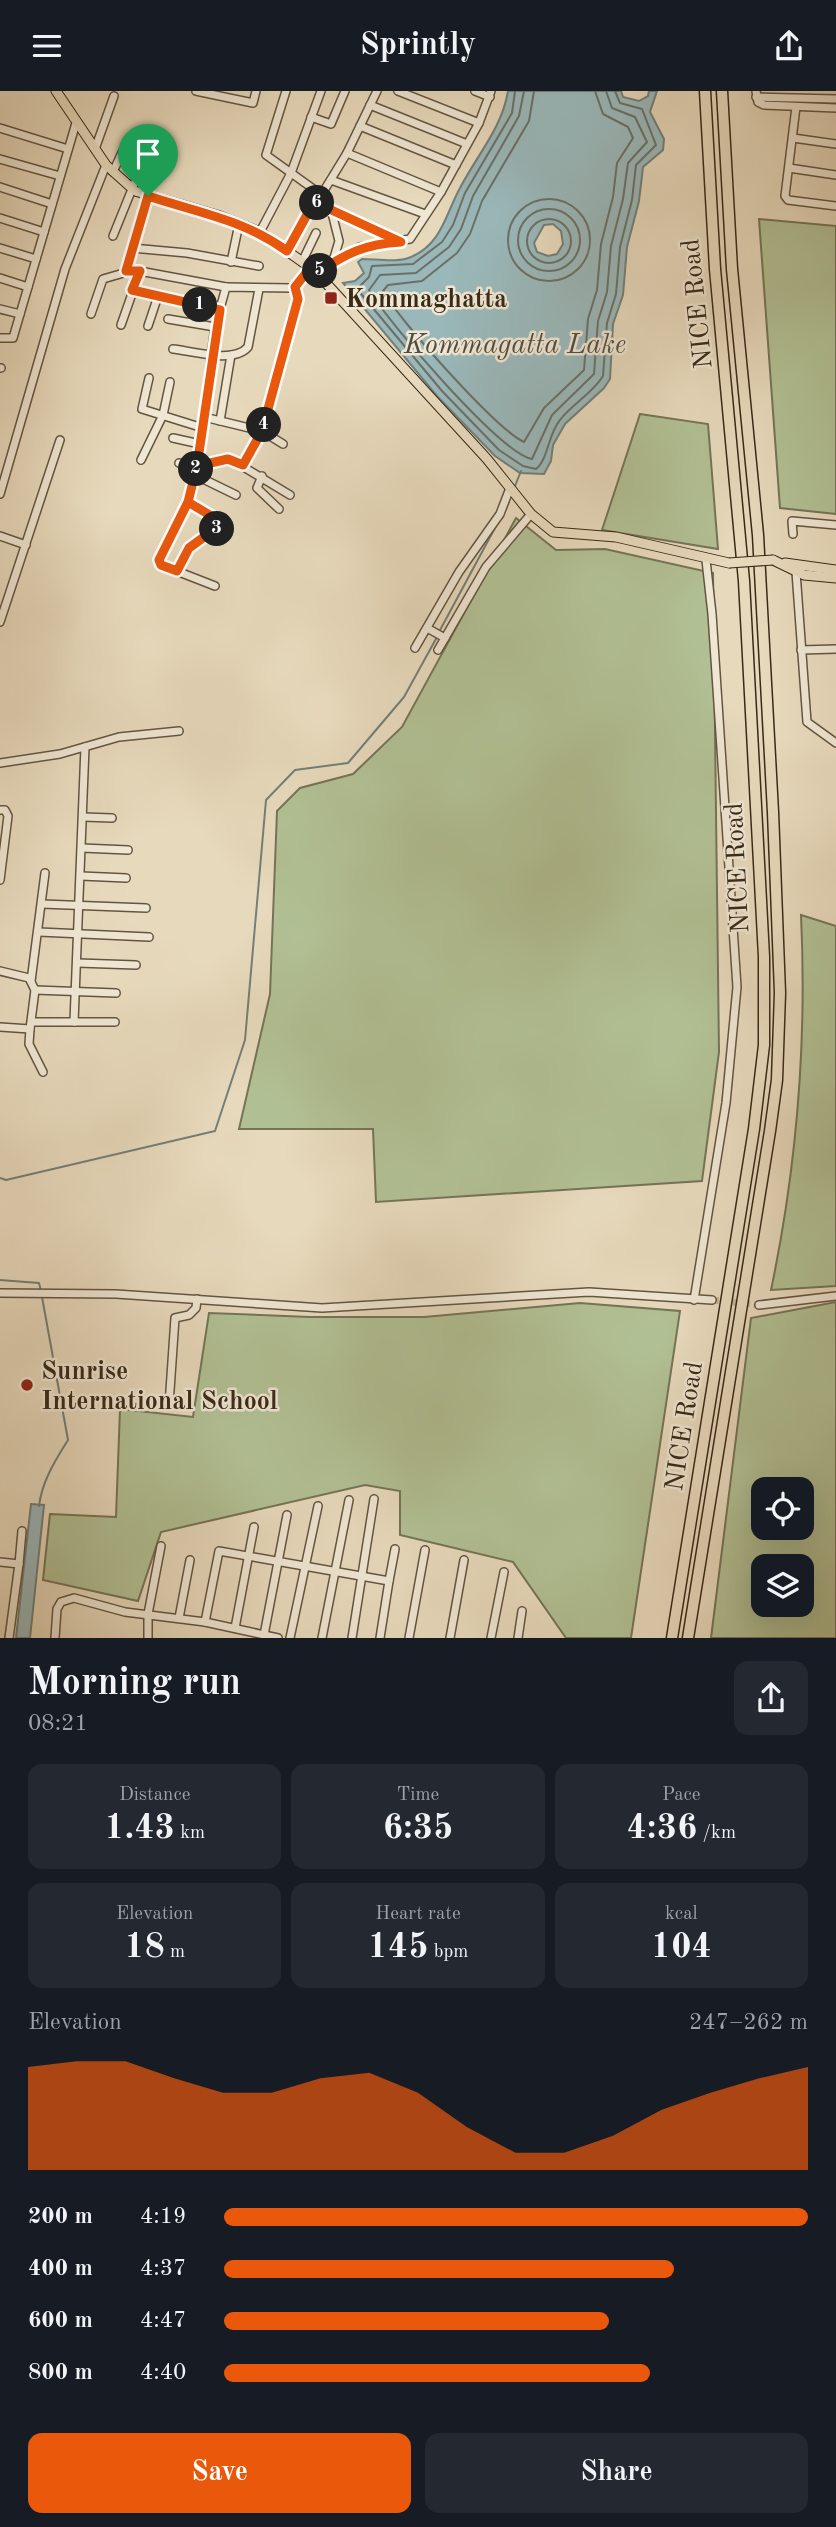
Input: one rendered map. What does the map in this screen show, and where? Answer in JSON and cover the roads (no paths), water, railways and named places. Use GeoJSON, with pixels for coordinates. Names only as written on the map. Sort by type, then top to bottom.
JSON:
{"type":"FeatureCollection","features":[{"type":"Feature","properties":{"kind":"highway","name":"NICE Road"},"geometry":{"type":"LineString","coordinates":[[672,1638],[754,1129],[764,1045],[764,957],[744,581],[715,269],[705,91]]}},
{"type":"Feature","properties":{"kind":"highway","name":"NICE Road"},"geometry":{"type":"LineString","coordinates":[[688,1638],[770,1131],[780,1005],[759,560],[732,269],[722,91]]}},
{"type":"Feature","properties":{"kind":"main road"},"geometry":{"type":"LineString","coordinates":[[55,91],[109,169],[131,188],[260,232],[310,268],[531,514],[552,532],[616,537],[706,560],[729,563],[773,560],[836,570]]}},
{"type":"Feature","properties":{"kind":"main road"},"geometry":{"type":"LineString","coordinates":[[773,560],[796,572],[836,578]]}},
{"type":"Feature","properties":{"kind":"street"},"geometry":{"type":"LineString","coordinates":[[196,91],[253,103],[256,91]]}},
{"type":"Feature","properties":{"kind":"street"},"geometry":{"type":"LineString","coordinates":[[286,91],[265,152],[268,158],[320,193]]}},
{"type":"Feature","properties":{"kind":"street"},"geometry":{"type":"LineString","coordinates":[[260,232],[291,173],[321,91]]}},
{"type":"Feature","properties":{"kind":"street"},"geometry":{"type":"LineString","coordinates":[[311,117],[331,124],[345,91]]}},
{"type":"Feature","properties":{"kind":"street"},"geometry":{"type":"LineString","coordinates":[[287,251],[314,202],[347,153],[377,91]]}},
{"type":"Feature","properties":{"kind":"street"},"geometry":{"type":"LineString","coordinates":[[398,91],[479,123]]}},
{"type":"Feature","properties":{"kind":"street"},"geometry":{"type":"LineString","coordinates":[[310,268],[333,262],[360,247],[410,239],[441,192],[479,123],[490,94],[475,91]]}},
{"type":"Feature","properties":{"kind":"street"},"geometry":{"type":"LineString","coordinates":[[836,99],[756,94],[760,104],[764,105],[836,108]]}},
{"type":"Feature","properties":{"kind":"street"},"geometry":{"type":"LineString","coordinates":[[95,149],[114,96]]}},
{"type":"Feature","properties":{"kind":"street"},"geometry":{"type":"LineString","coordinates":[[370,105],[467,144]]}},
{"type":"Feature","properties":{"kind":"street"},"geometry":{"type":"LineString","coordinates":[[796,107],[785,190],[788,200],[836,206]]}},
{"type":"Feature","properties":{"kind":"street"},"geometry":{"type":"LineString","coordinates":[[0,338],[13,338],[76,123]]}},
{"type":"Feature","properties":{"kind":"street"},"geometry":{"type":"LineString","coordinates":[[360,126],[456,165]]}},
{"type":"Feature","properties":{"kind":"street"},"geometry":{"type":"LineString","coordinates":[[0,128],[68,149]]}},
{"type":"Feature","properties":{"kind":"street"},"geometry":{"type":"LineString","coordinates":[[793,138],[836,144]]}},
{"type":"Feature","properties":{"kind":"street"},"geometry":{"type":"LineString","coordinates":[[0,493],[62,277],[109,169],[126,144]]}},
{"type":"Feature","properties":{"kind":"street"},"geometry":{"type":"LineString","coordinates":[[113,236],[149,147]]}},
{"type":"Feature","properties":{"kind":"street"},"geometry":{"type":"LineString","coordinates":[[347,153],[441,192]]}},
{"type":"Feature","properties":{"kind":"street"},"geometry":{"type":"LineString","coordinates":[[0,159],[60,176]]}},
{"type":"Feature","properties":{"kind":"street"},"geometry":{"type":"LineString","coordinates":[[789,167],[836,175]]}},
{"type":"Feature","properties":{"kind":"street"},"geometry":{"type":"LineString","coordinates":[[331,180],[425,214]]}},
{"type":"Feature","properties":{"kind":"street"},"geometry":{"type":"LineString","coordinates":[[0,187],[52,204]]}},
{"type":"Feature","properties":{"kind":"street"},"geometry":{"type":"LineString","coordinates":[[126,271],[148,196]]}},
{"type":"Feature","properties":{"kind":"street"},"geometry":{"type":"LineString","coordinates":[[314,202],[401,242]]}},
{"type":"Feature","properties":{"kind":"street"},"geometry":{"type":"LineString","coordinates":[[331,209],[339,241],[333,262]]}},
{"type":"Feature","properties":{"kind":"street"},"geometry":{"type":"LineString","coordinates":[[0,218],[44,232]]}},
{"type":"Feature","properties":{"kind":"street"},"geometry":{"type":"LineString","coordinates":[[231,262],[239,224]]}},
{"type":"Feature","properties":{"kind":"street"},"geometry":{"type":"LineString","coordinates":[[91,314],[105,278],[126,271],[140,271],[226,287],[287,290],[295,287],[310,268],[316,233]]}},
{"type":"Feature","properties":{"kind":"street"},"geometry":{"type":"LineString","coordinates":[[0,248],[36,259]]}},
{"type":"Feature","properties":{"kind":"street"},"geometry":{"type":"LineString","coordinates":[[132,248],[187,253],[259,267]]}},
{"type":"Feature","properties":{"kind":"street"},"geometry":{"type":"LineString","coordinates":[[121,325],[140,271]]}},
{"type":"Feature","properties":{"kind":"street"},"geometry":{"type":"LineString","coordinates":[[0,278],[28,287]]}},
{"type":"Feature","properties":{"kind":"street"},"geometry":{"type":"LineString","coordinates":[[215,586],[161,565],[159,560],[188,502],[195,475],[215,327],[226,287]]}},
{"type":"Feature","properties":{"kind":"street"},"geometry":{"type":"LineString","coordinates":[[243,465],[262,431],[298,299],[295,287]]}},
{"type":"Feature","properties":{"kind":"street"},"geometry":{"type":"LineString","coordinates":[[173,349],[231,355],[244,352],[248,347],[260,289]]}},
{"type":"Feature","properties":{"kind":"street"},"geometry":{"type":"LineString","coordinates":[[132,290],[220,310]]}},
{"type":"Feature","properties":{"kind":"street"},"geometry":{"type":"LineString","coordinates":[[148,326],[158,296]]}},
{"type":"Feature","properties":{"kind":"street"},"geometry":{"type":"LineString","coordinates":[[0,309],[20,314]]}},
{"type":"Feature","properties":{"kind":"street"},"geometry":{"type":"LineString","coordinates":[[168,319],[215,327]]}},
{"type":"Feature","properties":{"kind":"street"},"geometry":{"type":"LineString","coordinates":[[220,421],[231,355]]}},
{"type":"Feature","properties":{"kind":"street"},"geometry":{"type":"LineString","coordinates":[[149,378],[141,408],[203,428]]}},
{"type":"Feature","properties":{"kind":"street"},"geometry":{"type":"LineString","coordinates":[[141,460],[163,415],[170,382]]}},
{"type":"Feature","properties":{"kind":"street"},"geometry":{"type":"LineString","coordinates":[[204,417],[262,431],[283,444]]}},
{"type":"Feature","properties":{"kind":"street"},"geometry":{"type":"LineString","coordinates":[[173,438],[200,444]]}},
{"type":"Feature","properties":{"kind":"street"},"geometry":{"type":"LineString","coordinates":[[0,622],[60,440]]}},
{"type":"Feature","properties":{"kind":"street"},"geometry":{"type":"LineString","coordinates":[[180,463],[197,466],[228,459],[262,476],[290,495]]}},
{"type":"Feature","properties":{"kind":"street"},"geometry":{"type":"LineString","coordinates":[[195,475],[236,495]]}},
{"type":"Feature","properties":{"kind":"street"},"geometry":{"type":"LineString","coordinates":[[262,476],[257,488],[279,509]]}},
{"type":"Feature","properties":{"kind":"street"},"geometry":{"type":"LineString","coordinates":[[415,648],[464,563],[500,514],[510,488]]}},
{"type":"Feature","properties":{"kind":"street"},"geometry":{"type":"LineString","coordinates":[[177,571],[189,548],[223,523],[188,502]]}},
{"type":"Feature","properties":{"kind":"street"},"geometry":{"type":"LineString","coordinates":[[438,650],[440,635],[486,566],[531,514]]}},
{"type":"Feature","properties":{"kind":"street"},"geometry":{"type":"LineString","coordinates":[[793,534],[792,521],[836,525]]}},
{"type":"Feature","properties":{"kind":"street"},"geometry":{"type":"LineString","coordinates":[[0,535],[26,545]]}},
{"type":"Feature","properties":{"kind":"street"},"geometry":{"type":"LineString","coordinates":[[694,1300],[723,1128],[734,1040],[737,987],[706,560]]}},
{"type":"Feature","properties":{"kind":"street"},"geometry":{"type":"LineString","coordinates":[[796,572],[807,722],[836,743]]}},
{"type":"Feature","properties":{"kind":"street"},"geometry":{"type":"LineString","coordinates":[[427,628],[440,635]]}},
{"type":"Feature","properties":{"kind":"street"},"geometry":{"type":"LineString","coordinates":[[802,650],[836,649]]}},
{"type":"Feature","properties":{"kind":"street"},"geometry":{"type":"LineString","coordinates":[[0,763],[85,747],[119,737],[179,731]]}},
{"type":"Feature","properties":{"kind":"street"},"geometry":{"type":"LineString","coordinates":[[74,1022],[85,747]]}},
{"type":"Feature","properties":{"kind":"street"},"geometry":{"type":"LineString","coordinates":[[0,810],[5,810],[8,816],[0,880]]}},
{"type":"Feature","properties":{"kind":"street"},"geometry":{"type":"LineString","coordinates":[[83,817],[112,818]]}},
{"type":"Feature","properties":{"kind":"street"},"geometry":{"type":"LineString","coordinates":[[82,848],[128,850]]}},
{"type":"Feature","properties":{"kind":"street"},"geometry":{"type":"LineString","coordinates":[[31,981],[45,873]]}},
{"type":"Feature","properties":{"kind":"street"},"geometry":{"type":"LineString","coordinates":[[81,876],[125,878]]}},
{"type":"Feature","properties":{"kind":"street"},"geometry":{"type":"LineString","coordinates":[[42,904],[146,908]]}},
{"type":"Feature","properties":{"kind":"street"},"geometry":{"type":"LineString","coordinates":[[39,932],[149,937]]}},
{"type":"Feature","properties":{"kind":"street"},"geometry":{"type":"LineString","coordinates":[[78,963],[136,965]]}},
{"type":"Feature","properties":{"kind":"street"},"geometry":{"type":"LineString","coordinates":[[0,971],[25,976],[31,981],[35,991],[29,1044],[44,1072]]}},
{"type":"Feature","properties":{"kind":"street"},"geometry":{"type":"LineString","coordinates":[[35,991],[116,993]]}},
{"type":"Feature","properties":{"kind":"street"},"geometry":{"type":"LineString","coordinates":[[0,1027],[116,1022]]}},
{"type":"Feature","properties":{"kind":"street"},"geometry":{"type":"LineString","coordinates":[[0,1293],[116,1294],[322,1308],[589,1291],[712,1300]]}},
{"type":"Feature","properties":{"kind":"street"},"geometry":{"type":"LineString","coordinates":[[758,1305],[836,1296]]}},
{"type":"Feature","properties":{"kind":"street"},"geometry":{"type":"LineString","coordinates":[[169,1405],[175,1318],[189,1315],[196,1308],[197,1299]]}},
{"type":"Feature","properties":{"kind":"street"},"geometry":{"type":"LineString","coordinates":[[352,1638],[374,1499]]}},
{"type":"Feature","properties":{"kind":"street"},"geometry":{"type":"LineString","coordinates":[[322,1638],[349,1500]]}},
{"type":"Feature","properties":{"kind":"street"},"geometry":{"type":"LineString","coordinates":[[290,1638],[318,1506]]}},
{"type":"Feature","properties":{"kind":"street"},"geometry":{"type":"LineString","coordinates":[[264,1635],[287,1515]]}},
{"type":"Feature","properties":{"kind":"street"},"geometry":{"type":"LineString","coordinates":[[235,1628],[254,1527]]}},
{"type":"Feature","properties":{"kind":"street"},"geometry":{"type":"LineString","coordinates":[[9,1638],[22,1531]]}},
{"type":"Feature","properties":{"kind":"street"},"geometry":{"type":"LineString","coordinates":[[148,1638],[148,1614],[161,1546]]}},
{"type":"Feature","properties":{"kind":"street"},"geometry":{"type":"LineString","coordinates":[[380,1638],[395,1549]]}},
{"type":"Feature","properties":{"kind":"street"},"geometry":{"type":"LineString","coordinates":[[409,1638],[425,1550]]}},
{"type":"Feature","properties":{"kind":"street"},"geometry":{"type":"LineString","coordinates":[[205,1622],[219,1552],[389,1581]]}},
{"type":"Feature","properties":{"kind":"street"},"geometry":{"type":"LineString","coordinates":[[178,1618],[190,1560]]}},
{"type":"Feature","properties":{"kind":"street"},"geometry":{"type":"LineString","coordinates":[[450,1638],[464,1560]]}},
{"type":"Feature","properties":{"kind":"street"},"geometry":{"type":"LineString","coordinates":[[0,1562],[19,1564]]}},
{"type":"Feature","properties":{"kind":"street"},"geometry":{"type":"LineString","coordinates":[[491,1638],[504,1572]]}},
{"type":"Feature","properties":{"kind":"street"},"geometry":{"type":"LineString","coordinates":[[55,1638],[57,1609],[67,1598],[205,1622],[278,1638]]}},
{"type":"Feature","properties":{"kind":"street"},"geometry":{"type":"LineString","coordinates":[[518,1638],[523,1611]]}},
{"type":"Feature","properties":{"kind":"water","name":"Kommagatta Lake"},"geometry":{"type":"Polygon","coordinates":[[[508,91],[621,91],[623,97],[639,101],[648,96],[649,91],[657,91],[650,112],[664,139],[663,150],[643,167],[639,201],[627,247],[623,295],[613,324],[610,379],[604,388],[565,424],[553,445],[551,461],[544,474],[520,473],[495,456],[437,396],[343,283],[355,281],[364,273],[358,262],[362,259],[406,259],[430,244],[495,129],[508,91]],[[553,224],[544,225],[534,243],[537,252],[548,256],[557,254],[563,244],[561,231],[553,224]]]}},
{"type":"Feature","properties":{"kind":"water"},"geometry":{"type":"Polygon","coordinates":[[[31,1504],[44,1505],[30,1638],[16,1638],[31,1504]]]}},
{"type":"Feature","properties":{"kind":"waterway"},"geometry":{"type":"LineString","coordinates":[[515,486],[521,471]]}},
{"type":"Feature","properties":{"kind":"waterway"},"geometry":{"type":"LineString","coordinates":[[439,632],[496,526]]}},
{"type":"Feature","properties":{"kind":"waterway"},"geometry":{"type":"LineString","coordinates":[[0,1178],[6,1180],[215,1131],[245,1040],[266,800],[295,770],[348,763],[404,697],[437,637]]}},
{"type":"Feature","properties":{"kind":"waterway"},"geometry":{"type":"LineString","coordinates":[[0,1280],[39,1283],[41,1291]]}},
{"type":"Feature","properties":{"kind":"waterway"},"geometry":{"type":"LineString","coordinates":[[39,1506],[46,1480],[68,1440],[42,1297]]}},
{"type":"Feature","properties":{"kind":"tunnel"},"geometry":{"type":"LineString","coordinates":[[712,1300],[759,1305]]}},
{"type":"Feature","properties":{"kind":"place","name":"Kommaghatta"},"geometry":{"type":"Point","coordinates":[331,298]}},
{"type":"Feature","properties":{"kind":"place","name":"Sunrise International School"},"geometry":{"type":"Point","coordinates":[27,1385]}}]}
